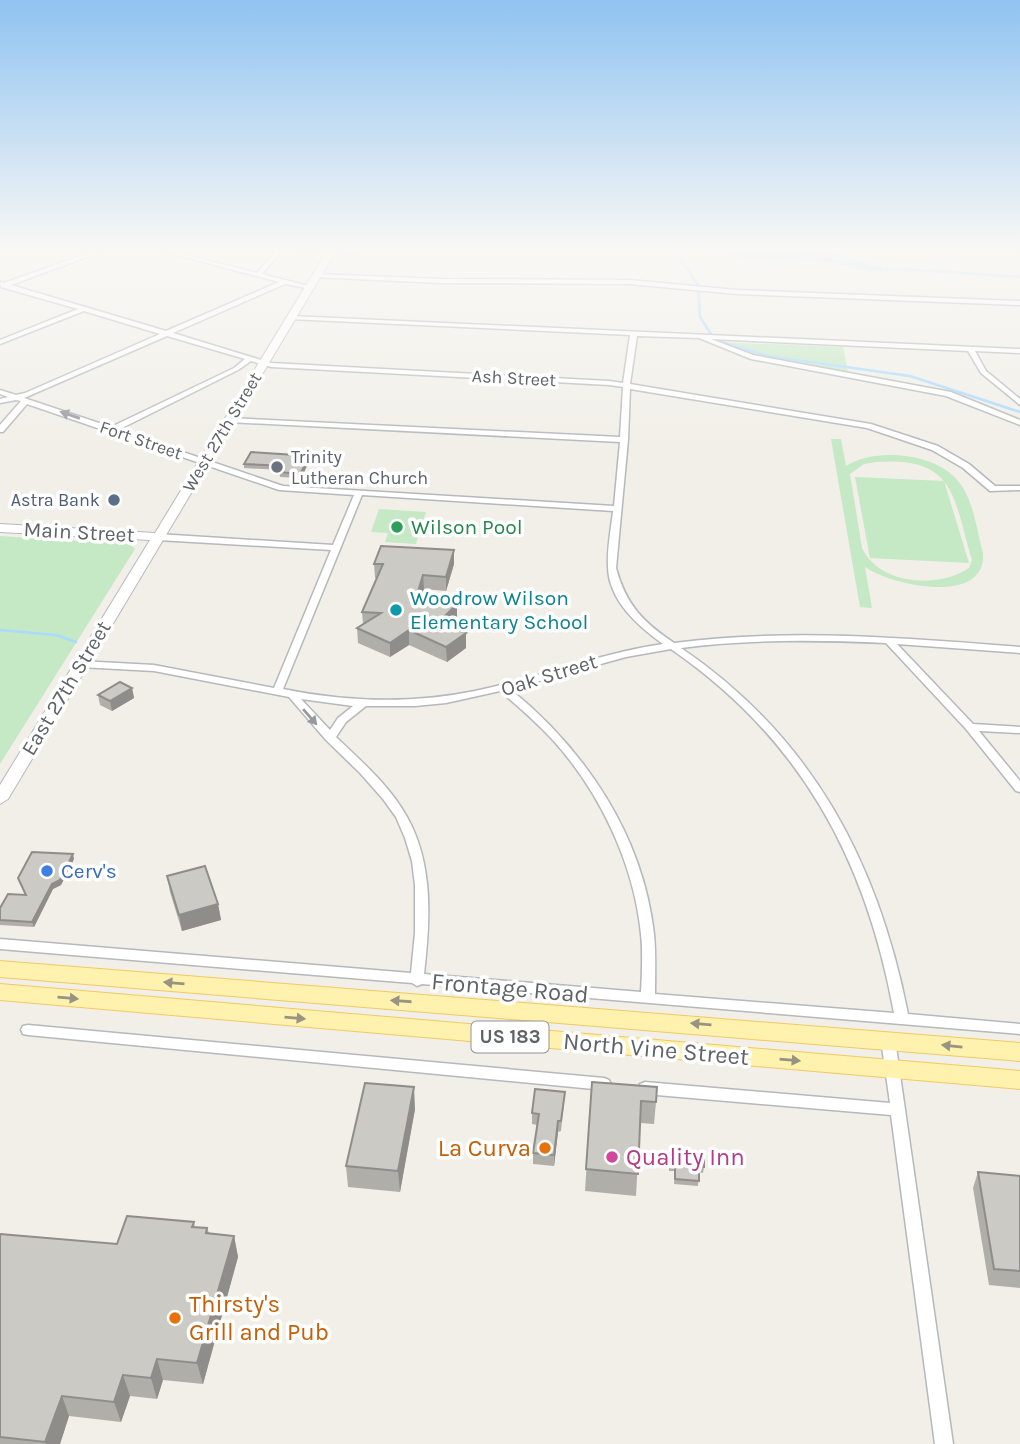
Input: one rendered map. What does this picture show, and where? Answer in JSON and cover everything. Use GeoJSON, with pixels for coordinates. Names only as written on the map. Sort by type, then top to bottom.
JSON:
{"type":"FeatureCollection","features":[{"type":"Feature","properties":{"kind":"main road","name":"West 27th Street"},"geometry":{"type":"LineString","coordinates":[[111,613],[291,318]]}},
{"type":"Feature","properties":{"kind":"main road","name":"Main Street"},"geometry":{"type":"LineString","coordinates":[[0,528],[158,537]]}},
{"type":"Feature","properties":{"kind":"main road","name":"East 27th Street"},"geometry":{"type":"LineString","coordinates":[[0,799],[111,613]]}},
{"type":"Feature","properties":{"kind":"main road","name":"North Vine Street"},"geometry":{"type":"LineString","coordinates":[[0,969],[1020,1052]]}},
{"type":"Feature","properties":{"kind":"main road","name":"North Vine Street"},"geometry":{"type":"LineString","coordinates":[[0,992],[1020,1080]]}},
{"type":"Feature","properties":{"kind":"street"},"geometry":{"type":"LineString","coordinates":[[0,342],[60,318]]}},
{"type":"Feature","properties":{"kind":"street","name":"Ash Street"},"geometry":{"type":"LineString","coordinates":[[116,318],[271,365],[626,385],[868,426],[935,448],[967,466],[993,489],[1020,488]]}},
{"type":"Feature","properties":{"kind":"street"},"geometry":{"type":"LineString","coordinates":[[0,401],[27,395],[201,318]]}},
{"type":"Feature","properties":{"kind":"street"},"geometry":{"type":"LineString","coordinates":[[299,318],[1020,351]]}},
{"type":"Feature","properties":{"kind":"street"},"geometry":{"type":"LineString","coordinates":[[634,334],[629,380],[626,385],[624,440],[612,568],[614,586],[640,623],[711,673],[781,743],[831,811],[849,844],[890,953],[902,1020]]}},
{"type":"Feature","properties":{"kind":"street"},"geometry":{"type":"LineString","coordinates":[[703,337],[715,345],[751,357],[948,394],[1020,423]]}},
{"type":"Feature","properties":{"kind":"street"},"geometry":{"type":"LineString","coordinates":[[970,349],[984,372],[1020,403]]}},
{"type":"Feature","properties":{"kind":"street"},"geometry":{"type":"LineString","coordinates":[[111,430],[236,369],[251,358]]}},
{"type":"Feature","properties":{"kind":"street"},"geometry":{"type":"LineString","coordinates":[[236,369],[256,376]]}},
{"type":"Feature","properties":{"kind":"street","name":"Fort Street"},"geometry":{"type":"LineString","coordinates":[[0,392],[282,488],[617,509]]}},
{"type":"Feature","properties":{"kind":"street"},"geometry":{"type":"LineString","coordinates":[[0,430],[26,400]]}},
{"type":"Feature","properties":{"kind":"street"},"geometry":{"type":"LineString","coordinates":[[229,419],[624,440]]}},
{"type":"Feature","properties":{"kind":"street"},"geometry":{"type":"LineString","coordinates":[[277,692],[359,493]]}},
{"type":"Feature","properties":{"kind":"street"},"geometry":{"type":"LineString","coordinates":[[158,537],[337,548]]}},
{"type":"Feature","properties":{"kind":"street","name":"Oak Street"},"geometry":{"type":"LineString","coordinates":[[80,664],[162,669],[277,692],[362,704],[462,699],[504,689],[582,664],[671,645],[742,636],[889,640],[1020,650]]}},
{"type":"Feature","properties":{"kind":"street"},"geometry":{"type":"LineString","coordinates":[[889,640],[970,727],[1020,788]]}},
{"type":"Feature","properties":{"kind":"street"},"geometry":{"type":"LineString","coordinates":[[504,689],[575,757],[617,826],[636,873],[647,928],[648,999]]}},
{"type":"Feature","properties":{"kind":"street"},"geometry":{"type":"LineString","coordinates":[[292,694],[330,738],[389,798],[407,830],[416,856],[425,909],[417,981]]}},
{"type":"Feature","properties":{"kind":"street"},"geometry":{"type":"LineString","coordinates":[[330,738],[342,720],[362,704]]}},
{"type":"Feature","properties":{"kind":"street"},"geometry":{"type":"LineString","coordinates":[[970,727],[1020,730]]}},
{"type":"Feature","properties":{"kind":"street","name":"Frontage Road"},"geometry":{"type":"LineString","coordinates":[[0,944],[417,981],[1020,1029]]}},
{"type":"Feature","properties":{"kind":"street"},"geometry":{"type":"LineString","coordinates":[[28,1030],[897,1110]]}},
{"type":"Feature","properties":{"kind":"street"},"geometry":{"type":"LineString","coordinates":[[888,1040],[944,1444]]}},
{"type":"Feature","properties":{"kind":"green space"},"geometry":{"type":"Polygon","coordinates":[[[716,342],[843,347],[848,372],[761,357],[716,342]]]}},
{"type":"Feature","properties":{"kind":"green space"},"geometry":{"type":"Polygon","coordinates":[[[831,439],[841,439],[846,466],[873,456],[905,456],[935,464],[948,472],[958,481],[967,496],[983,553],[980,570],[970,580],[955,586],[915,585],[878,574],[865,567],[872,608],[860,607],[831,439]],[[902,462],[864,464],[850,474],[862,548],[870,560],[882,570],[910,580],[942,579],[969,568],[972,560],[960,517],[947,485],[937,474],[922,466],[902,462]]]}},
{"type":"Feature","properties":{"kind":"green space"},"geometry":{"type":"Polygon","coordinates":[[[855,477],[944,481],[969,563],[870,558],[855,477]]]}},
{"type":"Feature","properties":{"kind":"green space","name":"Wilson Pool"},"geometry":{"type":"Polygon","coordinates":[[[379,509],[426,512],[416,544],[385,542],[388,533],[371,532],[379,509]]]}},
{"type":"Feature","properties":{"kind":"green space"},"geometry":{"type":"Polygon","coordinates":[[[0,536],[129,544],[135,549],[0,764],[0,536]]]}},
{"type":"Feature","properties":{"kind":"building","name":"Trinity Lutheran Church"},"geometry":{"type":"Polygon","coordinates":[[[251,452],[310,456],[300,474],[279,472],[283,466],[244,464],[251,452]]]}},
{"type":"Feature","properties":{"kind":"building","name":"Woodrow Wilson Elementary School"},"geometry":{"type":"Polygon","coordinates":[[[381,546],[454,550],[446,577],[423,575],[417,595],[428,599],[449,598],[457,604],[439,622],[466,633],[446,647],[409,630],[390,643],[357,628],[381,613],[362,612],[383,564],[374,564],[381,546]]]}},
{"type":"Feature","properties":{"kind":"building"},"geometry":{"type":"Polygon","coordinates":[[[120,682],[132,688],[110,701],[98,695],[120,682]]]}},
{"type":"Feature","properties":{"kind":"building"},"geometry":{"type":"Polygon","coordinates":[[[32,852],[73,854],[60,880],[52,884],[32,922],[0,920],[0,908],[8,894],[26,895],[18,878],[32,852]]]}},
{"type":"Feature","properties":{"kind":"building"},"geometry":{"type":"Polygon","coordinates":[[[205,866],[218,904],[179,915],[167,876],[205,866]]]}},
{"type":"Feature","properties":{"kind":"building","name":"Quality Inn"},"geometry":{"type":"Polygon","coordinates":[[[592,1082],[657,1087],[656,1102],[641,1101],[638,1174],[586,1169],[592,1082]]]}},
{"type":"Feature","properties":{"kind":"building"},"geometry":{"type":"Polygon","coordinates":[[[365,1083],[414,1087],[398,1171],[346,1166],[365,1083]]]}},
{"type":"Feature","properties":{"kind":"building","name":"La Curva"},"geometry":{"type":"Polygon","coordinates":[[[535,1089],[565,1092],[554,1155],[533,1153],[539,1114],[532,1113],[535,1089]]]}},
{"type":"Feature","properties":{"kind":"building"},"geometry":{"type":"Polygon","coordinates":[[[670,1150],[704,1153],[704,1167],[699,1167],[699,1181],[675,1179],[675,1166],[670,1165],[670,1150]]]}},
{"type":"Feature","properties":{"kind":"building"},"geometry":{"type":"Polygon","coordinates":[[[978,1172],[1020,1176],[1020,1271],[994,1269],[978,1172]]]}},
{"type":"Feature","properties":{"kind":"building"},"geometry":{"type":"Polygon","coordinates":[[[127,1216],[194,1222],[192,1227],[207,1228],[206,1233],[234,1236],[197,1363],[157,1359],[151,1378],[123,1375],[114,1402],[62,1396],[45,1442],[0,1437],[0,1234],[117,1244],[127,1216]]]}},
{"type":"Feature","properties":{"kind":"waterway"},"geometry":{"type":"LineString","coordinates":[[701,318],[711,334],[725,343],[768,356],[910,376],[1020,412]]}},
{"type":"Feature","properties":{"kind":"waterway"},"geometry":{"type":"LineString","coordinates":[[0,630],[56,635],[76,642]]}},
{"type":"Feature","properties":{"kind":"place","name":"Trinity Lutheran Church"},"geometry":{"type":"Point","coordinates":[277,467]}},
{"type":"Feature","properties":{"kind":"place","name":"Astra Bank"},"geometry":{"type":"Point","coordinates":[114,500]}},
{"type":"Feature","properties":{"kind":"place","name":"Wilson Pool"},"geometry":{"type":"Point","coordinates":[397,527]}},
{"type":"Feature","properties":{"kind":"place","name":"Woodrow Wilson Elementary School"},"geometry":{"type":"Point","coordinates":[396,610]}},
{"type":"Feature","properties":{"kind":"place","name":"Cerv's"},"geometry":{"type":"Point","coordinates":[47,871]}},
{"type":"Feature","properties":{"kind":"place","name":"La Curva"},"geometry":{"type":"Point","coordinates":[545,1148]}},
{"type":"Feature","properties":{"kind":"place","name":"Quality Inn"},"geometry":{"type":"Point","coordinates":[612,1157]}},
{"type":"Feature","properties":{"kind":"place","name":"Thirsty's Grill and Pub"},"geometry":{"type":"Point","coordinates":[175,1318]}}]}
